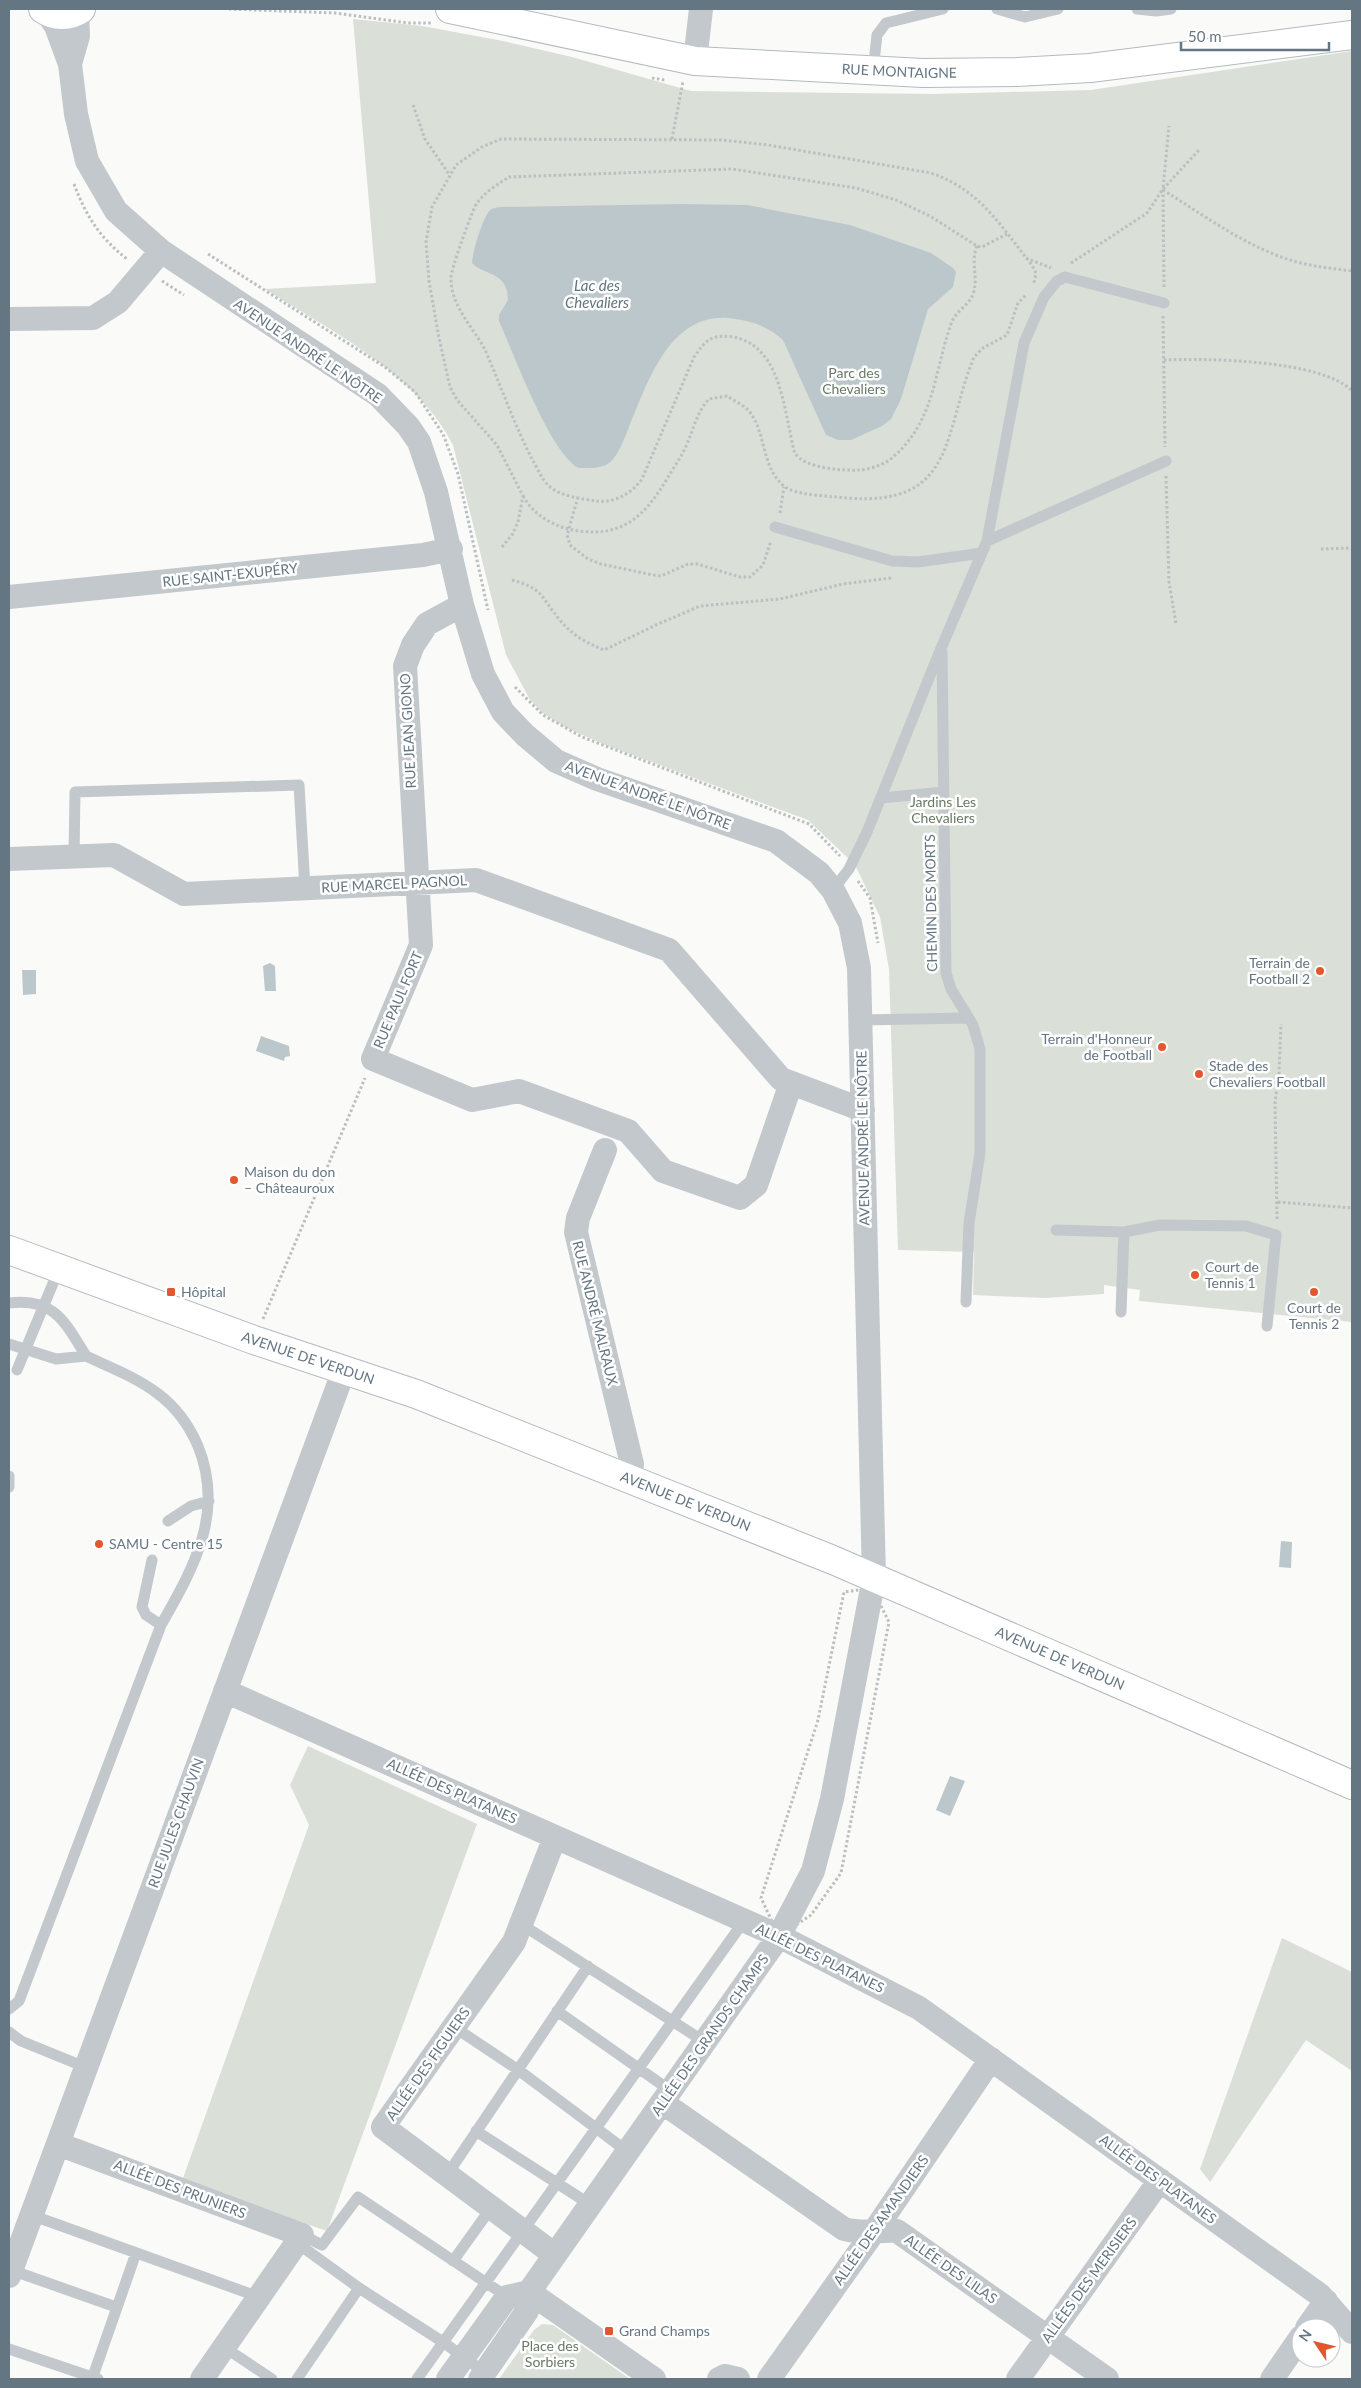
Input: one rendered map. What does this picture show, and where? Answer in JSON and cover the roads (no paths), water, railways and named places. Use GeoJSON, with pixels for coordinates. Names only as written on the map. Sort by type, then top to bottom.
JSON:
{"type":"FeatureCollection","features":[{"type":"Feature","properties":{"kind":"main road","name":"RUE MONTAIGNE"},"geometry":{"type":"LineString","coordinates":[[450,9],[691,60],[924,73],[1050,71],[1273,46],[1352,35]]}},
{"type":"Feature","properties":{"kind":"main road"},"geometry":{"type":"LineString","coordinates":[[44,10],[66,15],[79,10]]}},
{"type":"Feature","properties":{"kind":"main road","name":"AVENUE DE VERDUN"},"geometry":{"type":"LineString","coordinates":[[9,1250],[254,1340],[416,1394],[629,1479],[1352,1785]]}},
{"type":"Feature","properties":{"kind":"street"},"geometry":{"type":"LineString","coordinates":[[691,60],[701,9]]}},
{"type":"Feature","properties":{"kind":"street","name":"AVENUE ANDRÉ LE NÔTRE"},"geometry":{"type":"LineString","coordinates":[[44,10],[56,26],[70,64],[76,114],[87,161],[116,211],[161,251],[378,395],[408,426],[419,442],[451,549],[462,604],[483,674],[503,712],[525,735],[556,761],[597,779],[776,841],[820,872],[833,890],[850,923],[859,968],[873,1583]]}},
{"type":"Feature","properties":{"kind":"street","name":"AVENUE ANDRÉ LE NÔTRE"},"geometry":{"type":"LineString","coordinates":[[70,64],[78,36],[79,10]]}},
{"type":"Feature","properties":{"kind":"street"},"geometry":{"type":"LineString","coordinates":[[9,320],[93,318],[118,302],[161,251]]}},
{"type":"Feature","properties":{"kind":"street","name":"RUE SAINT-EXUPÉRY"},"geometry":{"type":"LineString","coordinates":[[9,597],[424,555],[451,549]]}},
{"type":"Feature","properties":{"kind":"street","name":"RUE JEAN GIONO"},"geometry":{"type":"LineString","coordinates":[[416,884],[405,666],[413,645],[427,624],[462,604]]}},
{"type":"Feature","properties":{"kind":"street","name":"RUE MARCEL PAGNOL"},"geometry":{"type":"LineString","coordinates":[[9,858],[114,855],[184,894],[476,880],[669,950],[781,1079],[862,1110]]}},
{"type":"Feature","properties":{"kind":"street","name":"RUE PAUL FORT"},"geometry":{"type":"LineString","coordinates":[[416,884],[421,945],[373,1060],[472,1100],[519,1090],[628,1131],[662,1171],[740,1198],[756,1185],[791,1083]]}},
{"type":"Feature","properties":{"kind":"street","name":"RUE ANDRÉ MALRAUX"},"geometry":{"type":"LineString","coordinates":[[605,1150],[578,1218],[576,1232],[632,1464],[629,1479]]}},
{"type":"Feature","properties":{"kind":"street","name":"RUE JULES CHAUVIN"},"geometry":{"type":"LineString","coordinates":[[10,2273],[344,1370]]}},
{"type":"Feature","properties":{"kind":"street","name":"ALLÉE DES GRANDS CHAMPS"},"geometry":{"type":"LineString","coordinates":[[448,2379],[464,2358],[521,2300],[591,2205],[779,1936],[813,1871],[832,1799],[873,1583]]}},
{"type":"Feature","properties":{"kind":"street","name":"ALLÉE DES PLATANES"},"geometry":{"type":"LineString","coordinates":[[225,1691],[744,1920],[919,2008],[1320,2295],[1352,2332]]}},
{"type":"Feature","properties":{"kind":"street","name":"ALLÉE DES FIGUIERS"},"geometry":{"type":"LineString","coordinates":[[554,2255],[383,2127],[514,1942],[555,1837]]}},
{"type":"Feature","properties":{"kind":"street","name":"ALLÉE DES AMANDIERS"},"geometry":{"type":"LineString","coordinates":[[769,2379],[875,2230],[991,2059]]}},
{"type":"Feature","properties":{"kind":"street","name":"ALLÉE DES LILAS"},"geometry":{"type":"LineString","coordinates":[[667,2097],[844,2229],[859,2233],[875,2230],[897,2231],[1107,2379]]}},
{"type":"Feature","properties":{"kind":"street","name":"ALLÉE DES PRUNIERS"},"geometry":{"type":"LineString","coordinates":[[58,2144],[300,2239]]}},
{"type":"Feature","properties":{"kind":"street","name":"ALLÉES DES MERISIERS"},"geometry":{"type":"LineString","coordinates":[[1018,2379],[1160,2180]]}},
{"type":"Feature","properties":{"kind":"street"},"geometry":{"type":"LineString","coordinates":[[202,2379],[300,2239]]}},
{"type":"Feature","properties":{"kind":"street"},"geometry":{"type":"LineString","coordinates":[[521,2300],[654,2379]]}},
{"type":"Feature","properties":{"kind":"street","name":"ALLÉE DES GRANDS CHAMPS"},"geometry":{"type":"LineString","coordinates":[[482,2376],[521,2300]]}},
{"type":"Feature","properties":{"kind":"street"},"geometry":{"type":"LineString","coordinates":[[1314,2318],[1326,2301]]}},
{"type":"Feature","properties":{"kind":"street"},"geometry":{"type":"LineString","coordinates":[[1272,2379],[1291,2351]]}},
{"type":"Feature","properties":{"kind":"street"},"geometry":{"type":"LineString","coordinates":[[719,2379],[725,2376],[738,2379]]}},
{"type":"Feature","properties":{"kind":"lane"},"geometry":{"type":"LineString","coordinates":[[873,71],[877,35],[886,23],[943,9]]}},
{"type":"Feature","properties":{"kind":"lane"},"geometry":{"type":"LineString","coordinates":[[997,9],[1025,17],[1058,9]]}},
{"type":"Feature","properties":{"kind":"lane"},"geometry":{"type":"LineString","coordinates":[[1136,9],[1156,11],[1171,9]]}},
{"type":"Feature","properties":{"kind":"lane"},"geometry":{"type":"LineString","coordinates":[[833,890],[849,869],[881,798],[942,646],[987,541],[1024,343],[1044,297],[1058,276],[1072,278],[1141,299],[1164,303]]}},
{"type":"Feature","properties":{"kind":"lane"},"geometry":{"type":"LineString","coordinates":[[987,541],[1166,461]]}},
{"type":"Feature","properties":{"kind":"lane"},"geometry":{"type":"LineString","coordinates":[[775,527],[892,560],[918,562],[982,553]]}},
{"type":"Feature","properties":{"kind":"lane","name":"CHEMIN DES MORTS"},"geometry":{"type":"LineString","coordinates":[[942,646],[946,973],[951,989],[978,1038],[980,1049],[980,1153],[969,1224],[966,1302]]}},
{"type":"Feature","properties":{"kind":"lane"},"geometry":{"type":"LineString","coordinates":[[74,856],[75,792],[299,785],[305,888]]}},
{"type":"Feature","properties":{"kind":"lane"},"geometry":{"type":"LineString","coordinates":[[881,798],[944,792]]}},
{"type":"Feature","properties":{"kind":"lane"},"geometry":{"type":"LineString","coordinates":[[860,1020],[968,1018]]}},
{"type":"Feature","properties":{"kind":"lane"},"geometry":{"type":"LineString","coordinates":[[1056,1230],[1124,1232],[1160,1225],[1246,1226],[1276,1235],[1267,1326]]}},
{"type":"Feature","properties":{"kind":"lane"},"geometry":{"type":"LineString","coordinates":[[1121,1312],[1124,1232]]}},
{"type":"Feature","properties":{"kind":"lane"},"geometry":{"type":"LineString","coordinates":[[17,1370],[59,1269]]}},
{"type":"Feature","properties":{"kind":"lane"},"geometry":{"type":"LineString","coordinates":[[9,1303],[23,1301],[44,1304],[66,1324],[86,1356],[157,1393],[189,1424],[206,1465],[210,1489],[207,1528],[187,1578],[162,1625],[19,2001],[9,2009]]}},
{"type":"Feature","properties":{"kind":"lane"},"geometry":{"type":"LineString","coordinates":[[9,1344],[56,1359],[86,1356]]}},
{"type":"Feature","properties":{"kind":"lane"},"geometry":{"type":"LineString","coordinates":[[9,1476],[9,1486]]}},
{"type":"Feature","properties":{"kind":"lane"},"geometry":{"type":"LineString","coordinates":[[168,1521],[191,1506],[209,1501]]}},
{"type":"Feature","properties":{"kind":"lane"},"geometry":{"type":"LineString","coordinates":[[152,1560],[142,1606],[146,1615],[162,1625]]}},
{"type":"Feature","properties":{"kind":"lane"},"geometry":{"type":"LineString","coordinates":[[417,2379],[639,2070],[744,1920]]}},
{"type":"Feature","properties":{"kind":"lane"},"geometry":{"type":"LineString","coordinates":[[520,1924],[705,2042]]}},
{"type":"Feature","properties":{"kind":"lane"},"geometry":{"type":"LineString","coordinates":[[447,2175],[588,1966]]}},
{"type":"Feature","properties":{"kind":"lane"},"geometry":{"type":"LineString","coordinates":[[557,2011],[639,2070],[667,2097]]}},
{"type":"Feature","properties":{"kind":"lane"},"geometry":{"type":"LineString","coordinates":[[454,2027],[517,2069],[628,2152]]}},
{"type":"Feature","properties":{"kind":"lane"},"geometry":{"type":"LineString","coordinates":[[9,2032],[21,2041],[85,2068]]}},
{"type":"Feature","properties":{"kind":"lane"},"geometry":{"type":"LineString","coordinates":[[476,2131],[591,2205]]}},
{"type":"Feature","properties":{"kind":"lane"},"geometry":{"type":"LineString","coordinates":[[300,2239],[322,2245],[358,2197],[453,2261],[521,2300]]}},
{"type":"Feature","properties":{"kind":"lane"},"geometry":{"type":"LineString","coordinates":[[453,2261],[490,2208]]}},
{"type":"Feature","properties":{"kind":"lane"},"geometry":{"type":"LineString","coordinates":[[32,2215],[259,2297]]}},
{"type":"Feature","properties":{"kind":"lane"},"geometry":{"type":"LineString","coordinates":[[300,2239],[358,2288],[443,2342],[464,2358],[482,2376]]}},
{"type":"Feature","properties":{"kind":"lane"},"geometry":{"type":"LineString","coordinates":[[9,2349],[95,2379],[116,2307],[136,2253]]}},
{"type":"Feature","properties":{"kind":"lane"},"geometry":{"type":"LineString","coordinates":[[10,2273],[116,2307]]}},
{"type":"Feature","properties":{"kind":"lane"},"geometry":{"type":"LineString","coordinates":[[297,2379],[358,2288]]}},
{"type":"Feature","properties":{"kind":"lane"},"geometry":{"type":"LineString","coordinates":[[224,2347],[272,2379]]}},
{"type":"Feature","properties":{"kind":"water","name":"Lac des Chevaliers"},"geometry":{"type":"Polygon","coordinates":[[[681,204],[747,205],[850,225],[931,253],[953,268],[956,272],[953,287],[928,309],[901,399],[891,419],[882,426],[851,440],[838,440],[826,435],[783,340],[764,327],[743,320],[727,318],[707,320],[690,327],[675,339],[663,355],[644,391],[621,446],[613,460],[594,468],[579,468],[568,459],[545,424],[499,321],[499,315],[508,300],[504,284],[500,279],[472,263],[476,243],[484,220],[490,210],[500,207],[681,204]]]}},
{"type":"Feature","properties":{"kind":"water"},"geometry":{"type":"Polygon","coordinates":[[[270,963],[275,966],[276,991],[265,991],[263,966],[270,963]]]}},
{"type":"Feature","properties":{"kind":"water"},"geometry":{"type":"Polygon","coordinates":[[[22,970],[36,970],[36,994],[23,995],[22,970]]]}},
{"type":"Feature","properties":{"kind":"water"},"geometry":{"type":"Polygon","coordinates":[[[261,1036],[289,1046],[290,1056],[285,1057],[284,1061],[256,1051],[261,1036]]]}},
{"type":"Feature","properties":{"kind":"water"},"geometry":{"type":"Polygon","coordinates":[[[1281,1541],[1292,1542],[1291,1568],[1279,1567],[1281,1541]]]}},
{"type":"Feature","properties":{"kind":"water"},"geometry":{"type":"Polygon","coordinates":[[[950,1776],[965,1781],[950,1816],[936,1810],[950,1776]]]}},
{"type":"Feature","properties":{"kind":"place","name":"Terrain de Football 2"},"geometry":{"type":"Point","coordinates":[1320,971]}},
{"type":"Feature","properties":{"kind":"place","name":"Terrain d'Honneur de Football"},"geometry":{"type":"Point","coordinates":[1162,1047]}},
{"type":"Feature","properties":{"kind":"place","name":"Stade des Chevaliers Football"},"geometry":{"type":"Point","coordinates":[1199,1074]}},
{"type":"Feature","properties":{"kind":"place","name":"Maison du don – Châteauroux"},"geometry":{"type":"Point","coordinates":[234,1180]}},
{"type":"Feature","properties":{"kind":"place","name":"Court de Tennis 1"},"geometry":{"type":"Point","coordinates":[1195,1275]}},
{"type":"Feature","properties":{"kind":"place","name":"Hôpital"},"geometry":{"type":"Point","coordinates":[171,1292]}},
{"type":"Feature","properties":{"kind":"place","name":"Court de Tennis 2"},"geometry":{"type":"Point","coordinates":[1314,1292]}},
{"type":"Feature","properties":{"kind":"place","name":"SAMU - Centre 15"},"geometry":{"type":"Point","coordinates":[99,1544]}},
{"type":"Feature","properties":{"kind":"place","name":"Grand Champs"},"geometry":{"type":"Point","coordinates":[609,2331]}},
{"type":"Feature","properties":{"kind":"park label","name":"Parc des Chevaliers"},"geometry":{"type":"Point","coordinates":[854,382]}},
{"type":"Feature","properties":{"kind":"park label","name":"Jardins Les Chevaliers"},"geometry":{"type":"Point","coordinates":[943,810]}},
{"type":"Feature","properties":{"kind":"park label","name":"Place des Sorbiers"},"geometry":{"type":"Point","coordinates":[550,2354]}}]}
